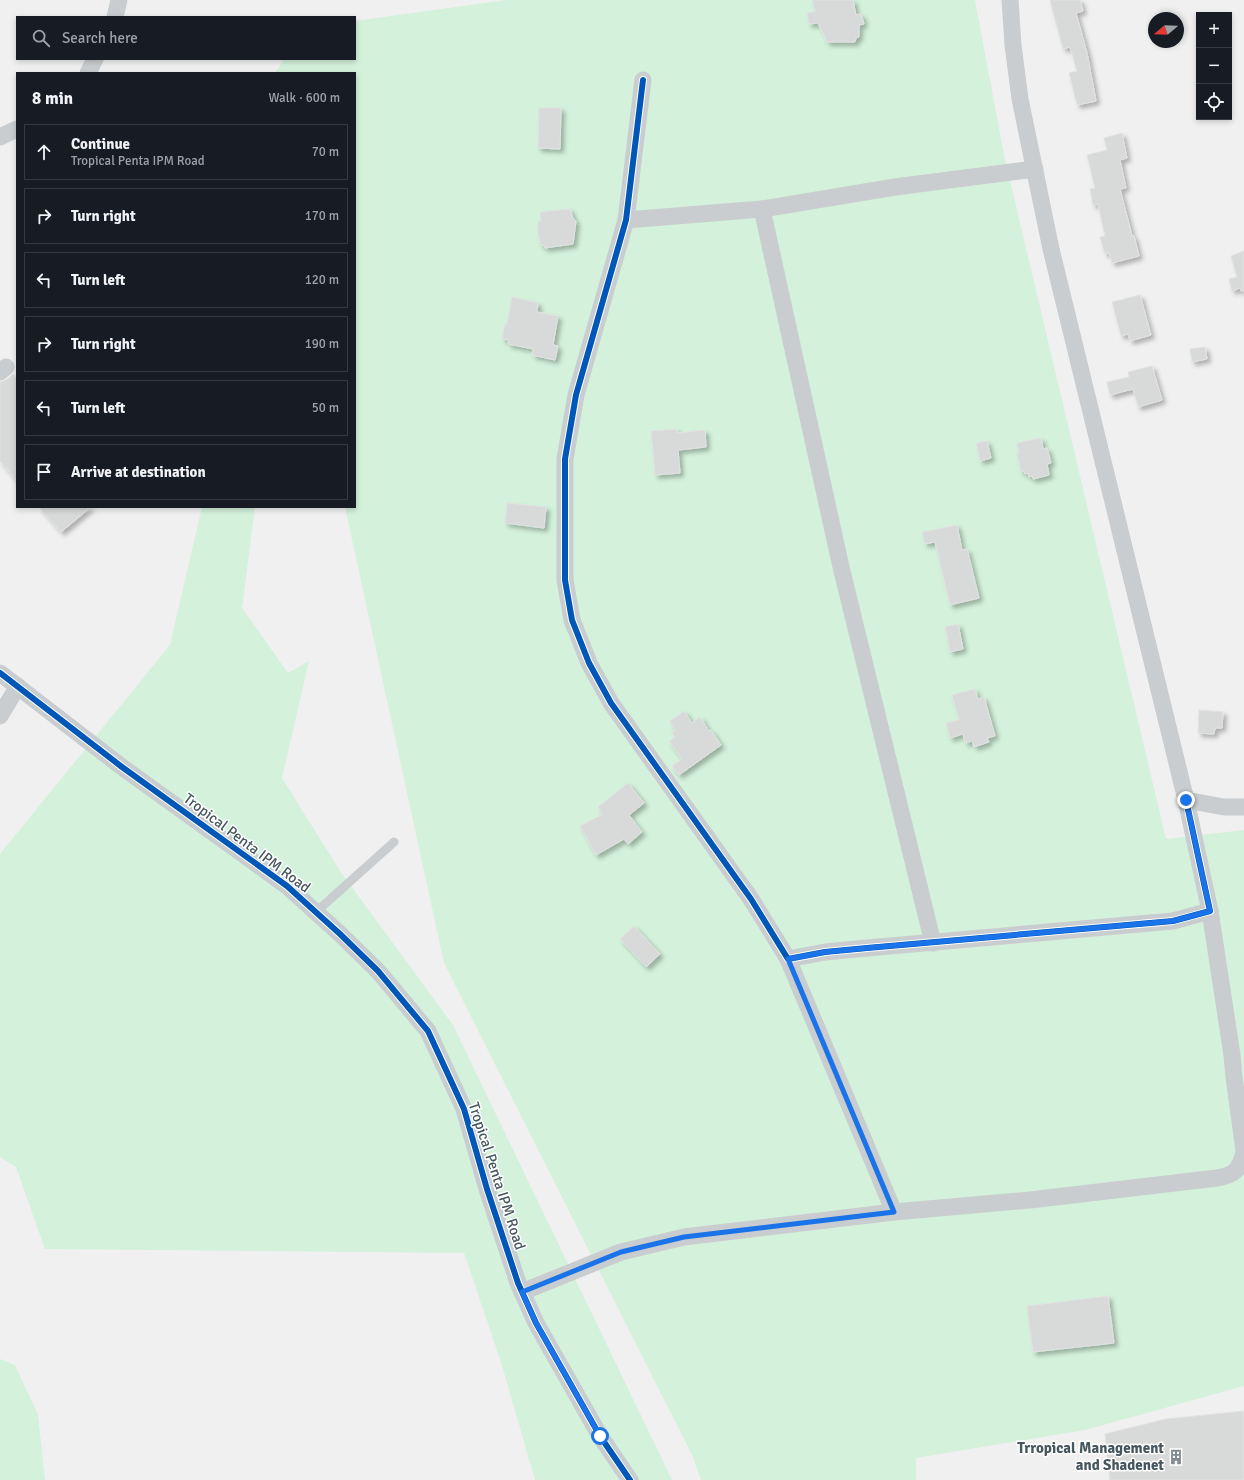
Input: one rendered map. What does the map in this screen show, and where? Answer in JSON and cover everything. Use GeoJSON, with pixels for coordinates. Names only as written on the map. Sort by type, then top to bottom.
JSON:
{"type":"FeatureCollection","features":[{"type":"Feature","properties":{"kind":"street"},"geometry":{"type":"LineString","coordinates":[[115,16],[119,0]]}},
{"type":"Feature","properties":{"kind":"street"},"geometry":{"type":"LineString","coordinates":[[522,1292],[621,1252],[684,1237],[894,1212],[1030,1200],[1217,1178],[1228,1176],[1236,1171],[1241,1162],[1244,1152],[1232,1055],[1210,911],[1186,800],[1051,249],[1019,93],[1013,45],[1010,0]]}},
{"type":"Feature","properties":{"kind":"street"},"geometry":{"type":"LineString","coordinates":[[88,72],[94,60]]}},
{"type":"Feature","properties":{"kind":"street"},"geometry":{"type":"LineString","coordinates":[[643,80],[626,220],[576,395],[565,459],[565,580],[572,620],[589,663],[611,703],[751,899],[788,959],[894,1212]]}},
{"type":"Feature","properties":{"kind":"street"},"geometry":{"type":"LineString","coordinates":[[0,137],[16,129]]}},
{"type":"Feature","properties":{"kind":"street"},"geometry":{"type":"LineString","coordinates":[[626,220],[762,209],[895,187],[1035,170]]}},
{"type":"Feature","properties":{"kind":"street"},"geometry":{"type":"LineString","coordinates":[[762,209],[840,559],[933,943]]}},
{"type":"Feature","properties":{"kind":"street","name":"Tropical Penta IPM Road"},"geometry":{"type":"LineString","coordinates":[[0,673],[122,767],[287,886],[378,971],[428,1032],[464,1110],[487,1189],[522,1292],[536,1323],[600,1436],[630,1480]]}},
{"type":"Feature","properties":{"kind":"street"},"geometry":{"type":"LineString","coordinates":[[0,716],[18,686]]}},
{"type":"Feature","properties":{"kind":"street"},"geometry":{"type":"LineString","coordinates":[[1186,800],[1224,807],[1244,807]]}},
{"type":"Feature","properties":{"kind":"street"},"geometry":{"type":"LineString","coordinates":[[788,959],[825,952],[1173,921],[1210,911]]}},
{"type":"Feature","properties":{"kind":"lane"},"geometry":{"type":"LineString","coordinates":[[316,912],[394,842]]}},
{"type":"Feature","properties":{"kind":"green space"},"geometry":{"type":"Polygon","coordinates":[[[506,0],[975,0],[1004,155],[1166,839],[1244,830],[1244,1386],[1085,1430],[916,1458],[916,1480],[701,1480],[692,1455],[444,963],[345,508],[356,508],[356,72],[276,72],[283,60],[356,60],[356,21],[506,0]]]}},
{"type":"Feature","properties":{"kind":"green space"},"geometry":{"type":"Polygon","coordinates":[[[202,508],[255,508],[242,608],[288,673],[309,661],[282,778],[340,871],[453,1025],[672,1480],[535,1480],[501,1362],[464,1253],[45,1249],[16,1167],[0,1157],[0,854],[170,645],[202,508]]]}},
{"type":"Feature","properties":{"kind":"green space"},"geometry":{"type":"Polygon","coordinates":[[[0,1359],[15,1365],[38,1415],[45,1480],[0,1480],[0,1359]]]}},
{"type":"Feature","properties":{"kind":"building"},"geometry":{"type":"Polygon","coordinates":[[[812,0],[853,0],[856,15],[861,14],[864,24],[859,25],[859,37],[856,38],[855,42],[827,42],[818,23],[809,24],[807,13],[815,11],[812,0]]]}},
{"type":"Feature","properties":{"kind":"building"},"geometry":{"type":"Polygon","coordinates":[[[1050,0],[1080,0],[1083,11],[1076,13],[1087,53],[1096,101],[1077,105],[1069,73],[1077,71],[1070,47],[1063,49],[1050,0]]]}},
{"type":"Feature","properties":{"kind":"building"},"geometry":{"type":"Polygon","coordinates":[[[539,108],[561,108],[560,149],[538,148],[539,108]]]}},
{"type":"Feature","properties":{"kind":"building"},"geometry":{"type":"Polygon","coordinates":[[[1122,133],[1127,158],[1120,160],[1126,188],[1120,189],[1132,236],[1134,236],[1139,256],[1112,263],[1109,252],[1105,254],[1100,237],[1105,236],[1098,204],[1093,205],[1090,189],[1095,188],[1087,155],[1107,150],[1104,138],[1122,133]]]}},
{"type":"Feature","properties":{"kind":"building"},"geometry":{"type":"Polygon","coordinates":[[[570,209],[573,218],[576,221],[573,244],[545,248],[544,245],[541,245],[538,234],[538,222],[541,221],[540,212],[570,209]]]}},
{"type":"Feature","properties":{"kind":"building"},"geometry":{"type":"Polygon","coordinates":[[[1244,251],[1244,291],[1241,291],[1240,288],[1232,291],[1229,279],[1237,277],[1231,256],[1244,251]]]}},
{"type":"Feature","properties":{"kind":"building"},"geometry":{"type":"Polygon","coordinates":[[[1140,295],[1151,335],[1130,341],[1128,334],[1121,336],[1112,302],[1140,295]]]}},
{"type":"Feature","properties":{"kind":"building"},"geometry":{"type":"Polygon","coordinates":[[[512,297],[538,303],[537,312],[558,316],[553,345],[558,346],[555,360],[532,355],[533,349],[508,344],[509,340],[502,339],[505,324],[507,324],[512,297]]]}},
{"type":"Feature","properties":{"kind":"building"},"geometry":{"type":"Polygon","coordinates":[[[1205,347],[1207,359],[1192,362],[1190,349],[1205,347]]]}},
{"type":"Feature","properties":{"kind":"building"},"geometry":{"type":"Polygon","coordinates":[[[1152,366],[1162,400],[1138,407],[1133,389],[1110,395],[1107,382],[1129,377],[1128,372],[1152,366]]]}},
{"type":"Feature","properties":{"kind":"building"},"geometry":{"type":"Polygon","coordinates":[[[13,374],[16,378],[16,480],[0,461],[0,382],[6,380],[13,374]]]}},
{"type":"Feature","properties":{"kind":"building"},"geometry":{"type":"Polygon","coordinates":[[[677,429],[677,433],[705,430],[706,447],[678,450],[680,473],[655,475],[651,431],[677,429]]]}},
{"type":"Feature","properties":{"kind":"building"},"geometry":{"type":"Polygon","coordinates":[[[1041,438],[1043,449],[1047,448],[1051,463],[1047,464],[1049,475],[1033,479],[1032,476],[1029,477],[1028,473],[1025,474],[1024,471],[1021,472],[1017,454],[1019,453],[1017,443],[1041,438]]]}},
{"type":"Feature","properties":{"kind":"building"},"geometry":{"type":"Polygon","coordinates":[[[987,441],[991,458],[980,461],[976,443],[987,441]]]}},
{"type":"Feature","properties":{"kind":"building"},"geometry":{"type":"Polygon","coordinates":[[[507,503],[546,507],[544,528],[505,523],[507,503]]]}},
{"type":"Feature","properties":{"kind":"building"},"geometry":{"type":"Polygon","coordinates":[[[40,508],[90,508],[61,532],[40,508]]]}},
{"type":"Feature","properties":{"kind":"building"},"geometry":{"type":"Polygon","coordinates":[[[957,525],[962,550],[967,549],[979,598],[950,605],[935,542],[925,544],[922,532],[957,525]]]}},
{"type":"Feature","properties":{"kind":"building"},"geometry":{"type":"Polygon","coordinates":[[[958,624],[963,649],[950,652],[945,627],[958,624]]]}},
{"type":"Feature","properties":{"kind":"building"},"geometry":{"type":"Polygon","coordinates":[[[975,689],[978,699],[984,697],[995,736],[987,738],[989,742],[974,747],[972,741],[965,743],[963,734],[950,738],[946,723],[959,720],[952,695],[975,689]]]}},
{"type":"Feature","properties":{"kind":"building"},"geometry":{"type":"Polygon","coordinates":[[[1199,710],[1223,712],[1222,728],[1215,728],[1214,734],[1198,733],[1199,710]]]}},
{"type":"Feature","properties":{"kind":"building"},"geometry":{"type":"Polygon","coordinates":[[[684,711],[692,723],[700,717],[721,745],[679,775],[672,766],[682,759],[669,741],[675,737],[672,732],[676,730],[670,721],[684,711]]]}},
{"type":"Feature","properties":{"kind":"building"},"geometry":{"type":"Polygon","coordinates":[[[628,783],[644,803],[629,815],[642,832],[628,844],[624,839],[596,855],[580,826],[603,814],[598,807],[628,783]]]}},
{"type":"Feature","properties":{"kind":"building"},"geometry":{"type":"Polygon","coordinates":[[[634,926],[660,954],[646,967],[620,939],[634,926]]]}},
{"type":"Feature","properties":{"kind":"building"},"geometry":{"type":"Polygon","coordinates":[[[1108,1296],[1114,1343],[1033,1352],[1027,1306],[1108,1296]]]}},
{"type":"Feature","properties":{"kind":"building","name":"Trropical Management and Shadenet"},"geometry":{"type":"Polygon","coordinates":[[[1244,1411],[1244,1480],[1110,1480],[1105,1434],[1166,1419],[1244,1411]]]}},
{"type":"Feature","properties":{"kind":"cycle path"},"geometry":{"type":"LineString","coordinates":[[643,80],[626,220],[576,395],[565,459],[565,580],[572,620],[589,663],[611,703],[751,899],[788,959],[825,952],[1173,921],[1210,911],[1186,800]]}},
{"type":"Feature","properties":{"kind":"cycle path"},"geometry":{"type":"LineString","coordinates":[[0,673],[122,767],[287,886],[378,971],[428,1031],[464,1109],[487,1189],[518,1283],[536,1323],[600,1436],[630,1480]]}},
{"type":"Feature","properties":{"kind":"place","name":"Trropical Management and Shadenet"},"geometry":{"type":"Point","coordinates":[1176,1457]}},
{"type":"Feature","properties":{"kind":"route"},"geometry":{"type":"LineString","coordinates":[[600,1436],[536,1323],[522,1292],[621,1252],[684,1237],[894,1212],[788,959],[825,952],[1173,921],[1210,911],[1186,800]]}}]}
